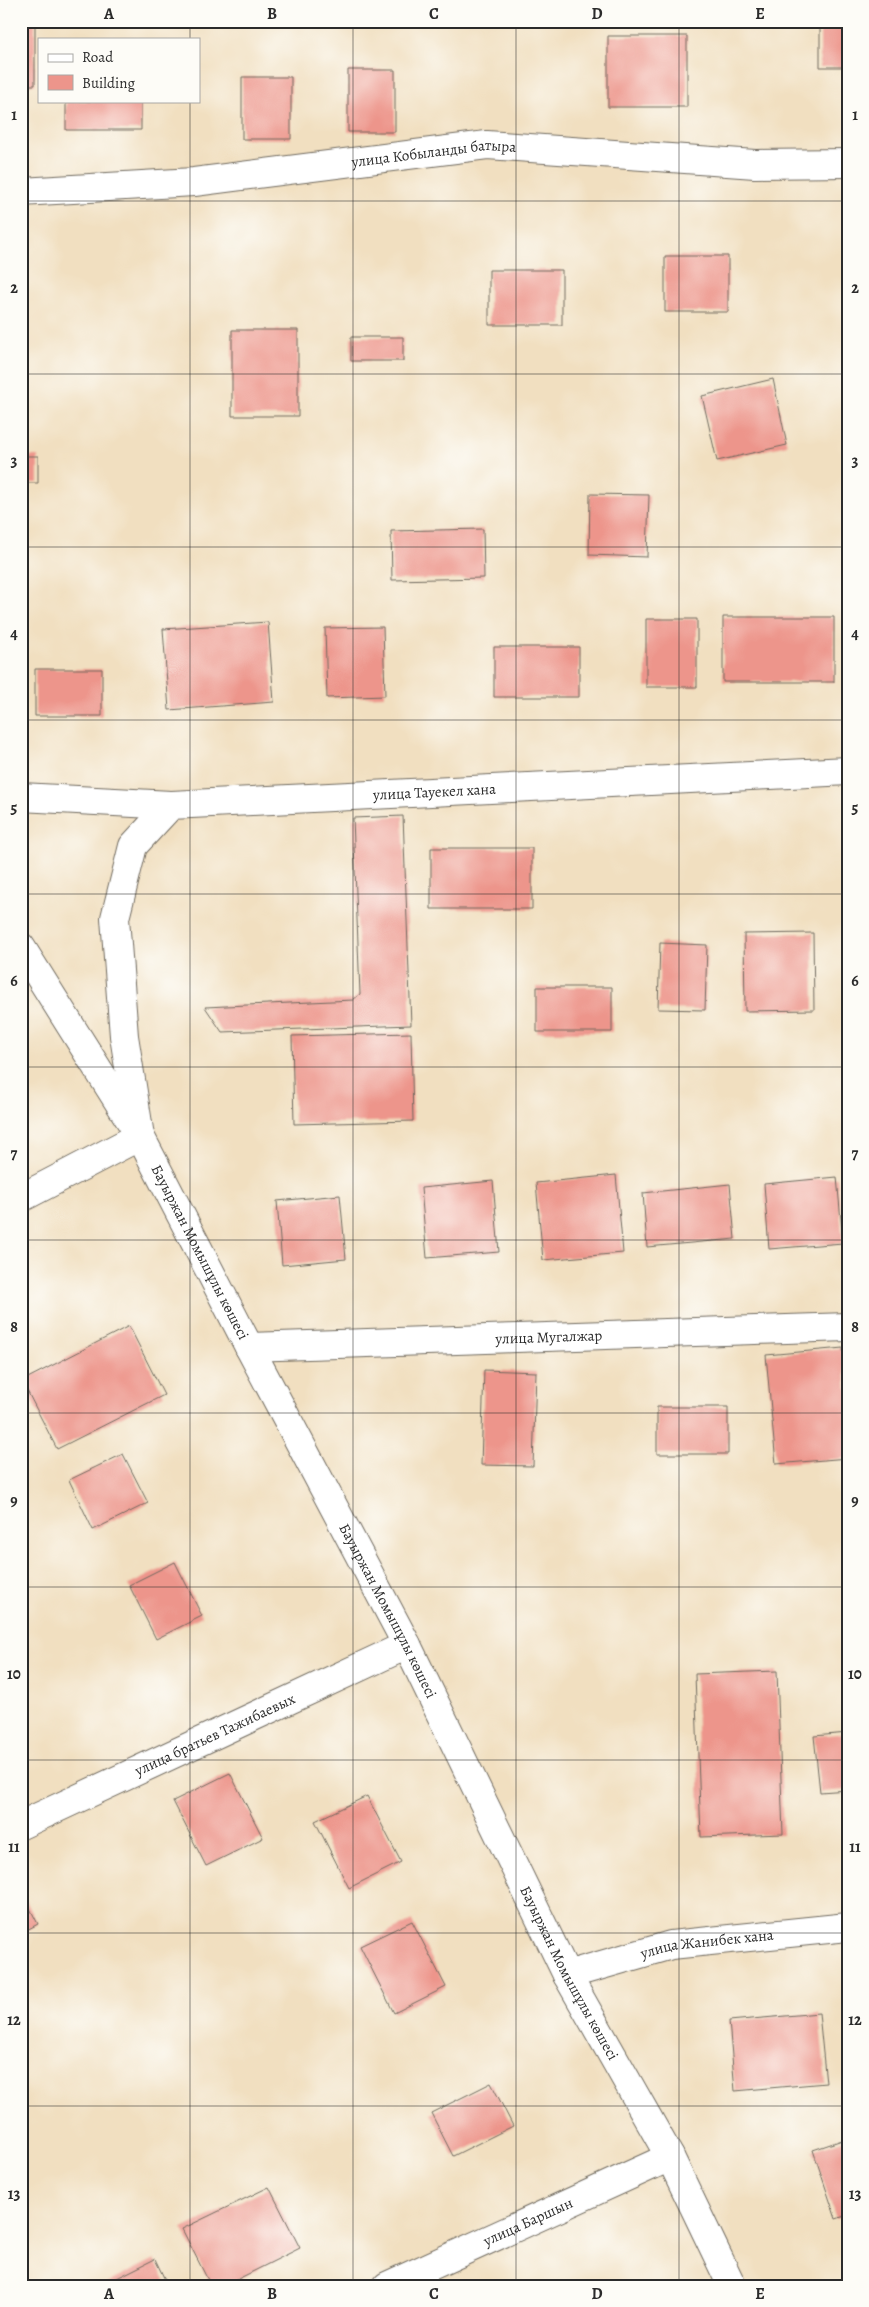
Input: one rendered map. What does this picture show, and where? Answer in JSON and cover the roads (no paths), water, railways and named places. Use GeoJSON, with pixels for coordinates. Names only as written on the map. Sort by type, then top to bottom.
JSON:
{"type":"FeatureCollection","features":[{"type":"Feature","properties":{"kind":"street","name":"улица Кобыланды батыра"},"geometry":{"type":"LineString","coordinates":[[21,192],[194,182],[487,145],[755,164],[848,163]]}},
{"type":"Feature","properties":{"kind":"street","name":"улица Тауекел хана"},"geometry":{"type":"LineString","coordinates":[[21,798],[171,805],[848,772]]}},
{"type":"Feature","properties":{"kind":"street"},"geometry":{"type":"LineString","coordinates":[[21,1198],[140,1136],[124,1036],[115,918],[133,846],[171,805]]}},
{"type":"Feature","properties":{"kind":"street","name":"Бауыржан Момышұлы көшесі"},"geometry":{"type":"LineString","coordinates":[[21,947],[140,1136],[407,1645],[567,1975],[670,2157],[732,2286]]}},
{"type":"Feature","properties":{"kind":"street","name":"улица Мугалжар"},"geometry":{"type":"LineString","coordinates":[[249,1347],[848,1327]]}},
{"type":"Feature","properties":{"kind":"street","name":"улица братьев Тажибаевых"},"geometry":{"type":"LineString","coordinates":[[21,1825],[407,1645]]}},
{"type":"Feature","properties":{"kind":"street","name":"улица Жанибек хана"},"geometry":{"type":"LineString","coordinates":[[567,1975],[671,1945],[848,1927]]}},
{"type":"Feature","properties":{"kind":"street","name":"улица Баршын"},"geometry":{"type":"LineString","coordinates":[[387,2286],[670,2157]]}}]}
